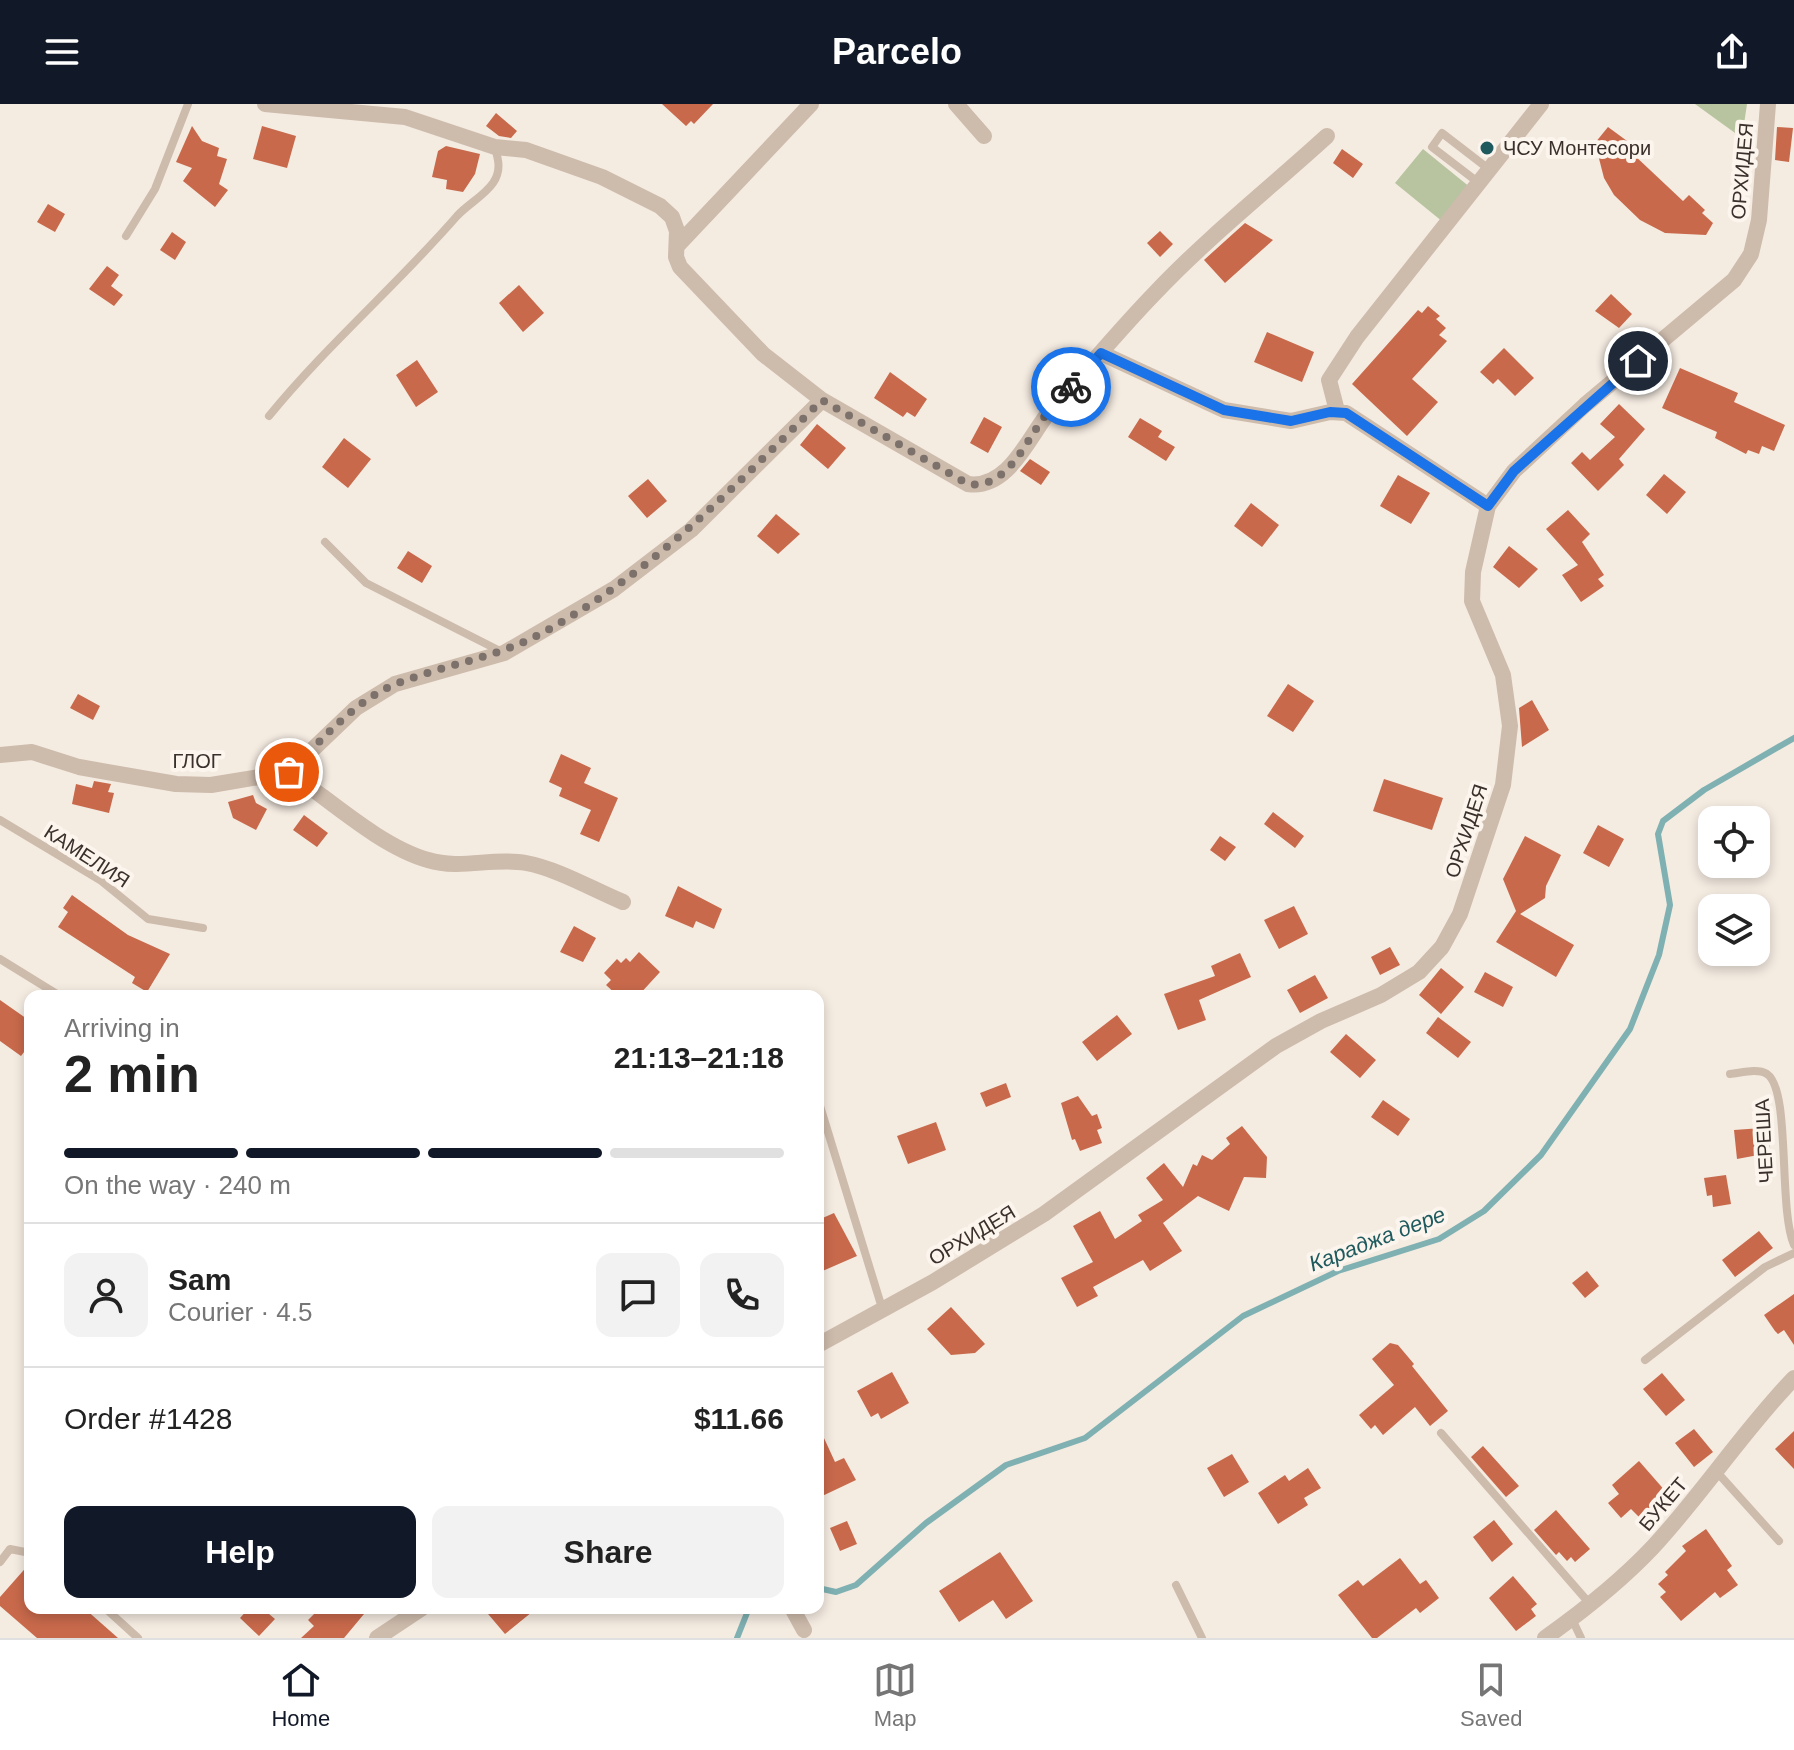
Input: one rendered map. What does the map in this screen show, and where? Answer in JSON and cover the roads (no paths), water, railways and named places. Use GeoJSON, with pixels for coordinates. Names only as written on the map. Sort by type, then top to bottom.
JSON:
{"type":"FeatureCollection","features":[{"type":"Feature","properties":{"kind":"street"},"geometry":{"type":"LineString","coordinates":[[265,104],[405,117],[495,147],[526,150],[590,172],[660,206],[672,217],[677,231],[680,267],[763,354],[822,400],[968,484],[980,486],[989,483],[1009,467],[1045,416],[1156,292],[1327,136]]}},
{"type":"Feature","properties":{"kind":"street"},"geometry":{"type":"LineString","coordinates":[[677,246],[811,104]]}},
{"type":"Feature","properties":{"kind":"street"},"geometry":{"type":"LineString","coordinates":[[956,104],[984,136]]}},
{"type":"Feature","properties":{"kind":"street"},"geometry":{"type":"LineString","coordinates":[[1337,411],[1329,380],[1365,326],[1541,104]]}},
{"type":"Feature","properties":{"kind":"street","name":"ОРХИДЕЯ"},"geometry":{"type":"LineString","coordinates":[[824,1342],[1044,1214],[1276,1046],[1321,1021],[1381,995],[1419,972],[1442,947],[1460,914],[1503,785],[1510,726],[1503,675],[1472,601],[1473,572],[1488,506],[1514,471],[1585,405],[1734,280],[1751,254],[1759,220],[1768,104]]}},
{"type":"Feature","properties":{"kind":"street"},"geometry":{"type":"LineString","coordinates":[[1101,353],[1224,410],[1291,421],[1337,411],[1356,418],[1488,506]]}},
{"type":"Feature","properties":{"kind":"street"},"geometry":{"type":"LineString","coordinates":[[623,902],[528,863],[501,861],[456,865],[428,860],[392,844],[289,772],[356,708],[395,684],[504,653],[614,589],[691,530],[822,400]]}},
{"type":"Feature","properties":{"kind":"street","name":"ГЛОГ"},"geometry":{"type":"LineString","coordinates":[[0,755],[32,752],[79,767],[176,784],[211,785],[289,772]]}},
{"type":"Feature","properties":{"kind":"street","name":"БУКЕТ"},"geometry":{"type":"LineString","coordinates":[[1545,1638],[1590,1604],[1652,1548],[1755,1418],[1794,1378]]}},
{"type":"Feature","properties":{"kind":"street"},"geometry":{"type":"LineString","coordinates":[[377,1638],[413,1614]]}},
{"type":"Feature","properties":{"kind":"street"},"geometry":{"type":"LineString","coordinates":[[795,1614],[804,1630]]}},
{"type":"Feature","properties":{"kind":"lane"},"geometry":{"type":"LineString","coordinates":[[126,236],[155,189],[188,104]]}},
{"type":"Feature","properties":{"kind":"lane"},"geometry":{"type":"LineString","coordinates":[[1442,133],[1485,176],[1432,147],[1442,133]]}},
{"type":"Feature","properties":{"kind":"lane"},"geometry":{"type":"LineString","coordinates":[[269,416],[316,359],[386,295],[465,207],[492,185],[500,162],[495,147]]}},
{"type":"Feature","properties":{"kind":"lane"},"geometry":{"type":"LineString","coordinates":[[325,542],[366,583],[504,653]]}},
{"type":"Feature","properties":{"kind":"lane","name":"КАМЕЛИЯ"},"geometry":{"type":"LineString","coordinates":[[0,820],[100,880],[148,919],[203,928]]}},
{"type":"Feature","properties":{"kind":"lane"},"geometry":{"type":"LineString","coordinates":[[0,959],[50,990]]}},
{"type":"Feature","properties":{"kind":"lane","name":"ЧЕРЕША"},"geometry":{"type":"LineString","coordinates":[[1730,1074],[1757,1071],[1767,1074],[1781,1095],[1783,1197],[1786,1227],[1794,1245]]}},
{"type":"Feature","properties":{"kind":"lane"},"geometry":{"type":"LineString","coordinates":[[824,1119],[882,1308]]}},
{"type":"Feature","properties":{"kind":"lane"},"geometry":{"type":"LineString","coordinates":[[1645,1360],[1765,1267],[1794,1253]]}},
{"type":"Feature","properties":{"kind":"lane"},"geometry":{"type":"LineString","coordinates":[[1441,1433],[1590,1604]]}},
{"type":"Feature","properties":{"kind":"lane"},"geometry":{"type":"LineString","coordinates":[[1716,1471],[1779,1541]]}},
{"type":"Feature","properties":{"kind":"lane"},"geometry":{"type":"LineString","coordinates":[[0,1562],[10,1549],[24,1552]]}},
{"type":"Feature","properties":{"kind":"lane"},"geometry":{"type":"LineString","coordinates":[[1176,1585],[1202,1638]]}},
{"type":"Feature","properties":{"kind":"lane"},"geometry":{"type":"LineString","coordinates":[[112,1614],[138,1638]]}},
{"type":"Feature","properties":{"kind":"lane"},"geometry":{"type":"LineString","coordinates":[[1572,1619],[1581,1638]]}},
{"type":"Feature","properties":{"kind":"waterway","name":"Караджа дере"},"geometry":{"type":"LineString","coordinates":[[824,1589],[836,1592],[856,1585],[926,1523],[1006,1465],[1085,1438],[1243,1316],[1338,1271],[1439,1239],[1484,1211],[1541,1155],[1630,1029],[1659,955],[1670,905],[1658,834],[1663,821],[1704,790],[1794,738]]}},
{"type":"Feature","properties":{"kind":"waterway","name":"Караджа дере"},"geometry":{"type":"LineString","coordinates":[[737,1638],[747,1614]]}},
{"type":"Feature","properties":{"kind":"place","name":"ЧСУ Монтесори"},"geometry":{"type":"Point","coordinates":[1487,148]}}]}
